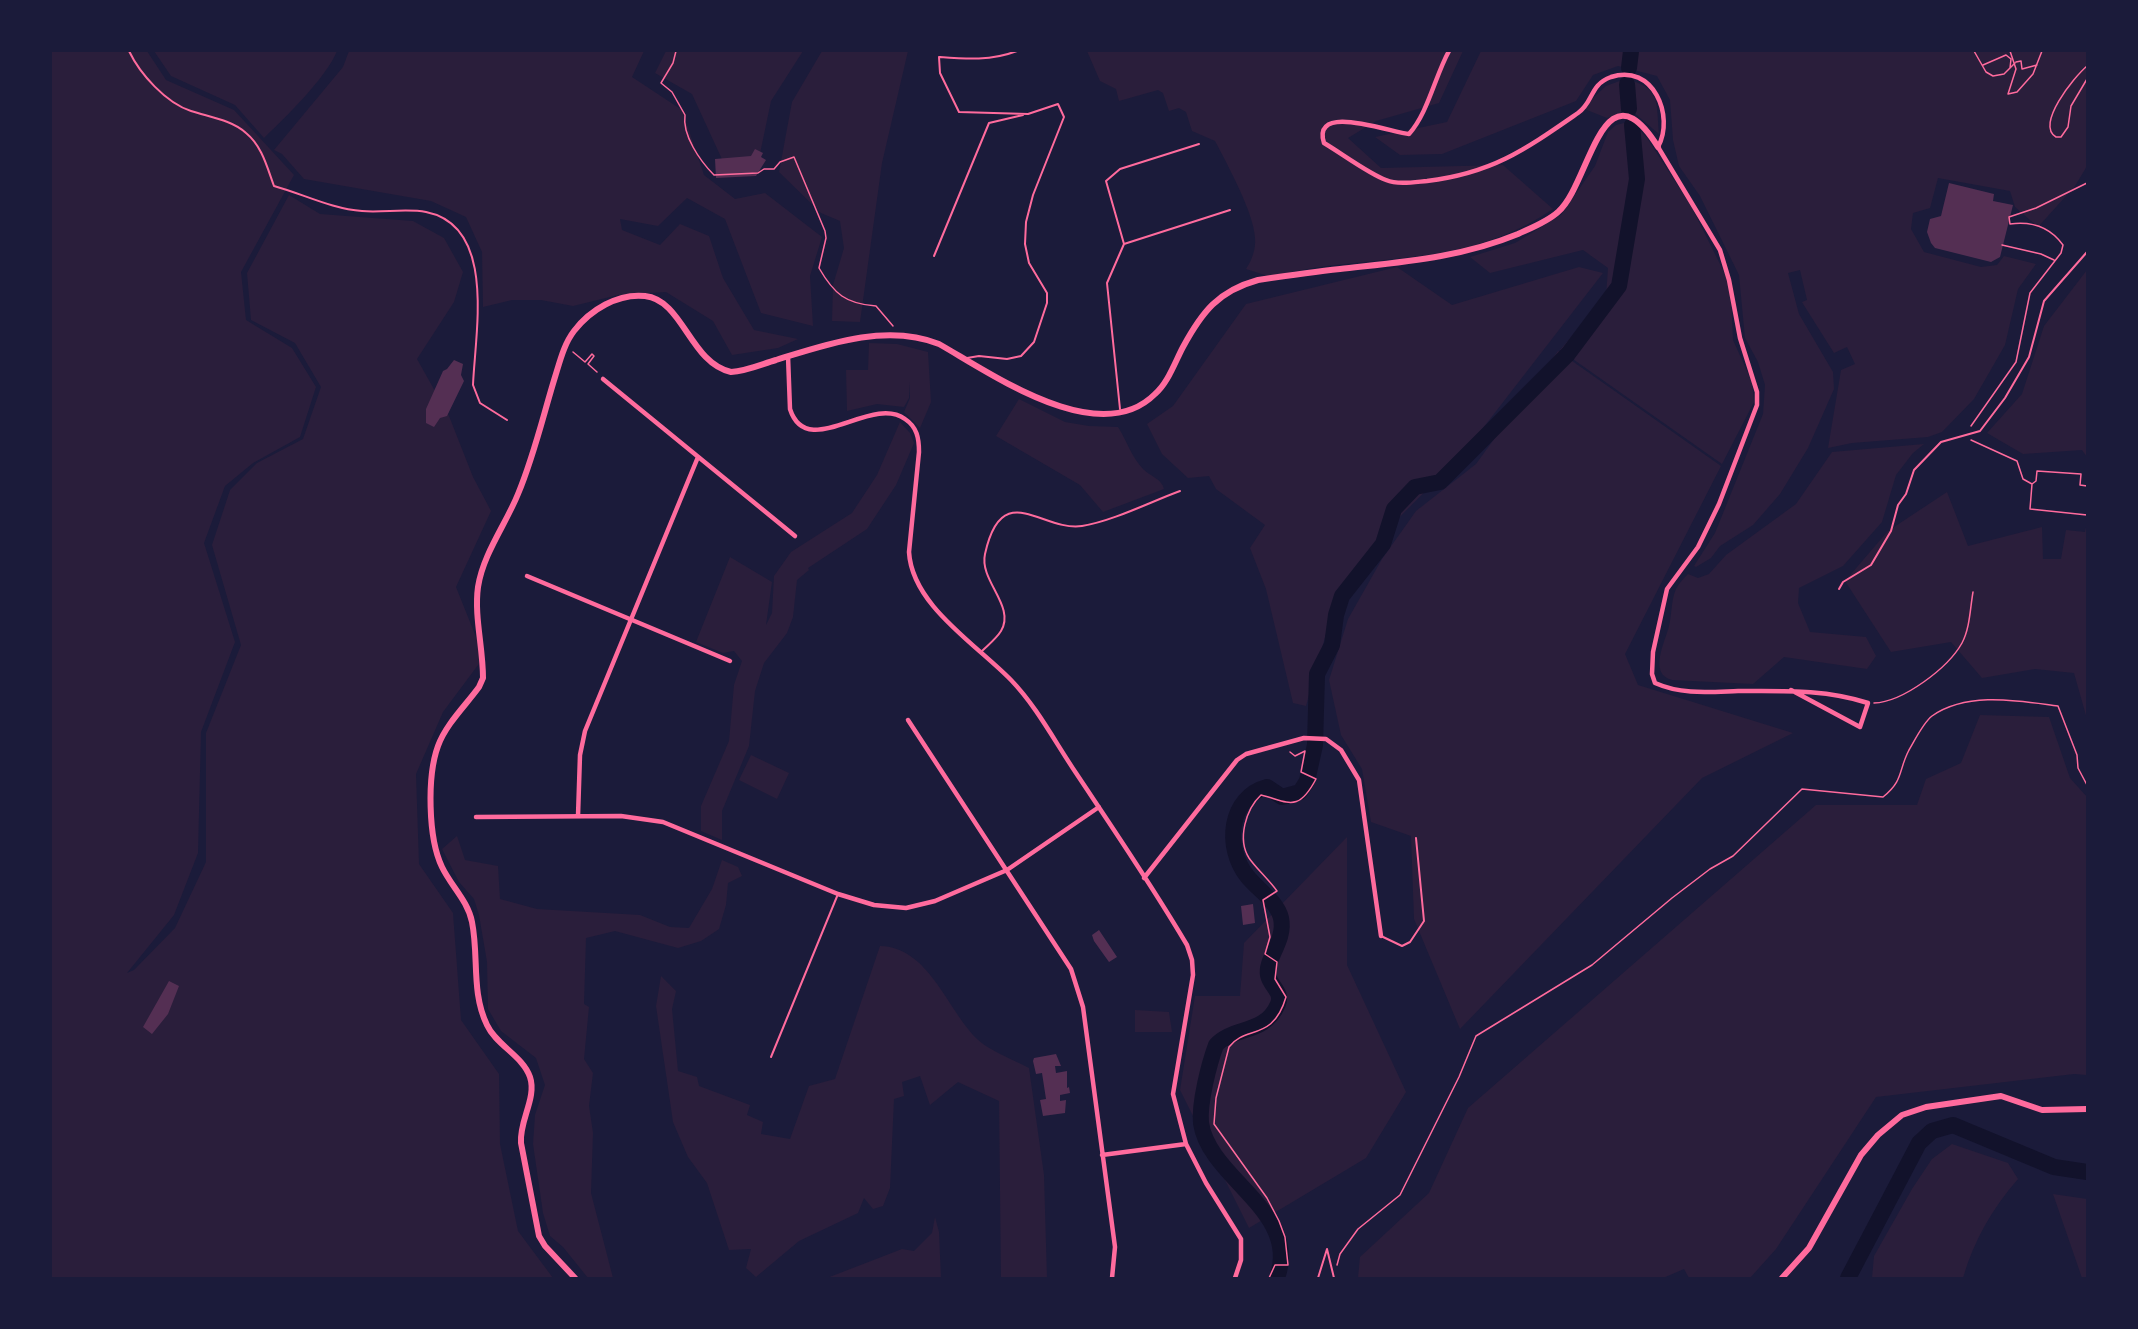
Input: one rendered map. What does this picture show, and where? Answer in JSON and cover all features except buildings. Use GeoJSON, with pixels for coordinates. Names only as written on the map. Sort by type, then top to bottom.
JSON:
{"type":"FeatureCollection","features":[{"type":"Feature","properties":{"kind":"street"},"geometry":{"type":"LineString","coordinates":[[1449,51],[1437,72],[1419,123],[1409,134],[1395,133],[1354,121],[1340,121],[1329,123],[1324,128],[1322,136],[1324,143],[1388,181],[1415,182],[1459,176],[1494,166],[1540,140],[1583,110],[1596,85],[1622,75],[1640,78],[1651,85],[1660,101],[1665,134],[1658,147]]}},
{"type":"Feature","properties":{"kind":"street"},"geometry":{"type":"LineString","coordinates":[[575,1278],[545,1246],[539,1236],[520,1143],[520,1131],[531,1092],[530,1075],[525,1067],[492,1036],[482,1014],[476,989],[472,922],[466,905],[437,856],[432,804],[433,774],[438,745],[483,678],[477,599],[481,574],[527,470],[565,345],[578,326],[600,307],[624,298],[643,295],[664,304],[703,354],[724,370],[737,371],[842,341],[893,336],[921,337],[1064,409],[1093,414],[1120,412],[1156,394],[1197,322],[1219,299],[1236,286],[1270,278],[1439,258],[1496,243],[1559,212],[1571,194],[1602,131],[1612,119],[1624,116],[1635,119],[1658,147],[1720,250],[1757,398],[1719,504],[1698,546],[1667,589],[1653,652],[1652,674],[1655,683],[1679,692],[1791,690],[1826,693],[1868,704],[1860,727],[1791,690]]}},
{"type":"Feature","properties":{"kind":"street"},"geometry":{"type":"LineString","coordinates":[[788,356],[790,409],[792,417],[802,426],[813,431],[823,430],[872,415],[889,413],[907,420],[916,431],[920,452],[908,546],[912,575],[928,601],[982,651],[1027,699],[1188,945],[1192,960],[1192,988],[1173,1094],[1186,1144],[1206,1183],[1241,1239],[1241,1260],[1235,1278]]}},
{"type":"Feature","properties":{"kind":"street"},"geometry":{"type":"LineString","coordinates":[[603,379],[795,536]]}},
{"type":"Feature","properties":{"kind":"street"},"geometry":{"type":"LineString","coordinates":[[578,816],[581,745],[698,457]]}},
{"type":"Feature","properties":{"kind":"street"},"geometry":{"type":"LineString","coordinates":[[527,576],[730,661]]}},
{"type":"Feature","properties":{"kind":"street"},"geometry":{"type":"LineString","coordinates":[[908,720],[1071,969],[1079,991],[1115,1247],[1112,1278]]}},
{"type":"Feature","properties":{"kind":"street"},"geometry":{"type":"LineString","coordinates":[[1144,878],[1237,760],[1246,754],[1304,738],[1322,737],[1341,750],[1359,780],[1381,936]]}},
{"type":"Feature","properties":{"kind":"street"},"geometry":{"type":"LineString","coordinates":[[476,816],[621,816],[663,822],[838,894],[874,905],[906,908],[935,901],[1007,870],[1099,807]]}},
{"type":"Feature","properties":{"kind":"street"},"geometry":{"type":"LineString","coordinates":[[1782,1278],[1813,1243],[1861,1155],[1878,1135],[1902,1115],[1926,1107],[2001,1096],[2042,1110],[2087,1109]]}},
{"type":"Feature","properties":{"kind":"street"},"geometry":{"type":"LineString","coordinates":[[1102,1155],[1186,1144]]}},
{"type":"Feature","properties":{"kind":"lane"},"geometry":{"type":"LineString","coordinates":[[129,51],[137,69],[155,87],[187,110],[219,118],[246,132],[261,151],[274,186],[325,203],[360,211],[425,211],[443,218],[456,228],[471,247],[477,268],[473,385],[480,403],[507,420]]}},
{"type":"Feature","properties":{"kind":"lane"},"geometry":{"type":"LineString","coordinates":[[1017,51],[1003,56],[976,59],[939,57],[939,66],[960,112],[1028,114]]}},
{"type":"Feature","properties":{"kind":"lane"},"geometry":{"type":"LineString","coordinates":[[934,256],[989,123],[1058,104],[1064,117],[1033,195],[1026,222],[1026,253],[1047,293],[1047,303],[1034,342],[1028,351],[1007,359],[979,356],[964,358]]}},
{"type":"Feature","properties":{"kind":"lane"},"geometry":{"type":"LineString","coordinates":[[1120,412],[1107,283],[1124,244],[1107,181],[1120,169],[1199,144]]}},
{"type":"Feature","properties":{"kind":"lane"},"geometry":{"type":"LineString","coordinates":[[1124,244],[1230,210]]}},
{"type":"Feature","properties":{"kind":"lane"},"geometry":{"type":"LineString","coordinates":[[1839,589],[1843,582],[1871,565],[1891,531],[1898,505],[1906,494],[1914,470],[1941,442],[1980,431],[2005,398],[2029,357],[2044,301],[2087,252]]}},
{"type":"Feature","properties":{"kind":"lane"},"geometry":{"type":"LineString","coordinates":[[982,651],[1003,625],[1003,609],[987,579],[984,563],[992,532],[1005,517],[1022,512],[1064,525],[1082,526],[1180,491]]}},
{"type":"Feature","properties":{"kind":"lane"},"geometry":{"type":"LineString","coordinates":[[1381,936],[1402,946],[1410,942],[1424,921],[1416,838]]}},
{"type":"Feature","properties":{"kind":"lane"},"geometry":{"type":"LineString","coordinates":[[771,1057],[838,894]]}},
{"type":"Feature","properties":{"kind":"lane"},"geometry":{"type":"LineString","coordinates":[[1318,1278],[1327,1249],[1334,1278]]}},
{"type":"Feature","properties":{"kind":"path"},"geometry":{"type":"LineString","coordinates":[[676,51],[673,63],[661,82],[672,92],[686,114],[684,123],[703,164],[714,175],[758,172],[764,168],[774,169],[780,162],[794,157],[805,178],[805,186],[826,238],[819,268],[834,292],[860,305],[876,306],[893,324],[893,336]]}},
{"type":"Feature","properties":{"kind":"path"},"geometry":{"type":"LineString","coordinates":[[1974,51],[1993,76],[2001,76],[2016,62],[2021,61],[2022,69],[2037,65]]}},
{"type":"Feature","properties":{"kind":"path"},"geometry":{"type":"LineString","coordinates":[[2010,51],[2016,62],[2015,74],[2008,94],[2020,90],[2037,65],[2042,51]]}},
{"type":"Feature","properties":{"kind":"path"},"geometry":{"type":"LineString","coordinates":[[1983,65],[2006,55],[2010,59],[2010,69]]}},
{"type":"Feature","properties":{"kind":"path"},"geometry":{"type":"LineString","coordinates":[[2087,66],[2062,95],[2050,118],[2051,135],[2061,137],[2065,133],[2071,106],[2087,79]]}},
{"type":"Feature","properties":{"kind":"path"},"geometry":{"type":"LineString","coordinates":[[2032,484],[2023,479],[2017,461],[1969,439],[1967,434],[2016,362],[2030,293],[2061,253],[2064,245],[2046,228],[2032,224],[2010,224],[2008,217],[2036,208],[2087,183]]}},
{"type":"Feature","properties":{"kind":"path"},"geometry":{"type":"LineString","coordinates":[[2002,245],[2041,254],[2055,261]]}},
{"type":"Feature","properties":{"kind":"path"},"geometry":{"type":"LineString","coordinates":[[565,345],[585,362],[592,354],[594,356],[588,364],[603,379]]}},
{"type":"Feature","properties":{"kind":"path"},"geometry":{"type":"LineString","coordinates":[[2087,486],[2080,485],[2081,474],[2037,471],[2036,481],[2032,484],[2030,509],[2087,515]]}},
{"type":"Feature","properties":{"kind":"path"},"geometry":{"type":"LineString","coordinates":[[1868,704],[1882,703],[1914,688],[1948,664],[1963,642],[1973,592]]}},
{"type":"Feature","properties":{"kind":"path"},"geometry":{"type":"LineString","coordinates":[[1336,1270],[1340,1254],[1358,1230],[1400,1195],[1459,1077],[1476,1036],[1592,965],[1672,898],[1710,869],[1733,856],[1802,789],[1883,797],[1896,786],[1906,755],[1930,718],[1961,704],[2006,700],[2058,706],[2077,755],[2078,768],[2087,785]]}},
{"type":"Feature","properties":{"kind":"path"},"geometry":{"type":"LineString","coordinates":[[1269,1278],[1275,1264],[1288,1265],[1285,1237],[1267,1198],[1214,1124],[1216,1098],[1229,1047],[1233,1041],[1267,1027],[1278,1016],[1284,1003],[1284,990],[1274,973],[1277,962],[1265,954],[1270,937],[1263,900],[1277,891],[1248,858],[1245,848],[1245,820],[1261,795],[1283,804],[1291,803],[1310,791],[1316,779],[1301,772],[1305,751],[1295,756],[1290,752]]}},
{"type":"Feature","properties":{"kind":"shaded area"},"geometry":{"type":"Polygon","coordinates":[[[51,51],[147,51],[166,80],[234,110],[294,175],[241,272],[246,320],[292,348],[316,387],[300,437],[253,463],[225,486],[204,543],[235,642],[201,732],[198,853],[174,915],[127,973],[134,970],[175,928],[206,862],[206,733],[241,645],[212,545],[230,490],[257,463],[303,439],[321,387],[295,343],[251,320],[247,273],[289,195],[320,214],[413,221],[444,238],[463,272],[454,302],[417,359],[449,416],[473,477],[491,511],[456,587],[484,657],[443,712],[416,774],[419,864],[453,913],[461,1020],[499,1074],[500,1144],[518,1231],[553,1278],[51,1278],[51,51]]]}},
{"type":"Feature","properties":{"kind":"shaded area"},"geometry":{"type":"Polygon","coordinates":[[[154,51],[337,51],[315,85],[264,138],[235,105],[171,76],[154,51]]]}},
{"type":"Feature","properties":{"kind":"shaded area"},"geometry":{"type":"Polygon","coordinates":[[[349,51],[644,51],[632,77],[682,110],[704,175],[735,199],[765,193],[822,237],[810,276],[813,326],[761,313],[725,219],[687,198],[658,226],[620,219],[622,230],[660,245],[680,224],[709,236],[723,278],[754,330],[798,339],[778,348],[732,355],[713,321],[666,292],[618,295],[573,306],[541,300],[512,300],[483,307],[482,252],[466,217],[431,201],[304,179],[282,154],[274,150],[343,67],[349,51]]]}},
{"type":"Feature","properties":{"kind":"shaded area"},"geometry":{"type":"Polygon","coordinates":[[[666,51],[803,51],[771,101],[756,173],[740,177],[726,168],[692,94],[655,73],[666,51]]]}},
{"type":"Feature","properties":{"kind":"shaded area"},"geometry":{"type":"Polygon","coordinates":[[[822,51],[908,51],[882,163],[860,322],[832,321],[833,285],[844,248],[840,221],[821,213],[779,172],[792,102],[822,51]]]}},
{"type":"Feature","properties":{"kind":"shaded area"},"geometry":{"type":"Polygon","coordinates":[[[1087,51],[1463,51],[1439,103],[1376,121],[1348,138],[1381,168],[1503,165],[1553,209],[1527,225],[1501,236],[1448,251],[1268,276],[1246,269],[1254,250],[1253,228],[1239,189],[1215,141],[1192,131],[1186,112],[1179,108],[1169,111],[1163,93],[1158,90],[1119,101],[1116,89],[1100,81],[1087,51]]]}},
{"type":"Feature","properties":{"kind":"shaded area"},"geometry":{"type":"Polygon","coordinates":[[[1481,51],[2087,51],[2087,166],[2075,186],[2038,227],[2015,207],[2010,191],[1938,178],[1930,208],[1913,213],[1911,229],[1924,252],[1981,267],[1997,265],[2004,256],[2036,264],[2018,289],[2005,345],[1974,399],[1942,432],[1928,437],[1852,443],[1828,448],[1841,370],[1855,364],[1847,347],[1834,353],[1802,302],[1807,300],[1800,270],[1788,273],[1799,314],[1833,372],[1834,389],[1808,448],[1780,494],[1753,525],[1720,546],[1711,558],[1696,567],[1694,566],[1715,533],[1763,414],[1765,385],[1758,362],[1745,338],[1739,275],[1700,196],[1679,166],[1673,140],[1670,100],[1657,76],[1618,66],[1593,75],[1576,101],[1442,154],[1400,155],[1375,137],[1447,122],[1481,51]]]}},
{"type":"Feature","properties":{"kind":"shaded area"},"geometry":{"type":"Polygon","coordinates":[[[1625,79],[1651,91],[1656,104],[1659,134],[1633,112],[1607,118],[1582,108],[1606,86],[1625,79]]]}},
{"type":"Feature","properties":{"kind":"shaded area"},"geometry":{"type":"Polygon","coordinates":[[[1624,123],[1636,126],[1647,138],[1691,206],[1725,274],[1731,294],[1733,340],[1752,382],[1754,402],[1722,464],[1560,350],[1606,296],[1608,268],[1583,250],[1490,273],[1470,257],[1515,243],[1561,215],[1595,166],[1608,132],[1616,125],[1624,123]]]}},
{"type":"Feature","properties":{"kind":"shaded area"},"geometry":{"type":"Polygon","coordinates":[[[1397,267],[1452,305],[1579,267],[1603,273],[1466,450],[1383,534],[1335,601],[1306,706],[1293,703],[1266,589],[1250,548],[1265,525],[1216,489],[1209,476],[1188,478],[1162,454],[1147,424],[1173,406],[1246,304],[1397,267]]]}},
{"type":"Feature","properties":{"kind":"shaded area"},"geometry":{"type":"Polygon","coordinates":[[[2087,270],[2087,457],[2082,450],[2023,454],[1987,433],[2022,394],[2044,326],[2087,270]]]}},
{"type":"Feature","properties":{"kind":"shaded area"},"geometry":{"type":"Polygon","coordinates":[[[869,343],[897,344],[928,352],[931,402],[920,428],[904,412],[910,398],[909,382],[909,398],[904,407],[877,404],[847,411],[846,370],[868,370],[869,343]]]}},
{"type":"Feature","properties":{"kind":"shaded area"},"geometry":{"type":"Polygon","coordinates":[[[1558,351],[1721,466],[1625,654],[1638,685],[1793,733],[1702,778],[1460,1029],[1414,919],[1411,836],[1371,822],[1362,769],[1341,735],[1329,680],[1348,619],[1382,559],[1416,511],[1476,464],[1558,351]]]}},
{"type":"Feature","properties":{"kind":"shaded area"},"geometry":{"type":"Polygon","coordinates":[[[1019,399],[1065,422],[1118,427],[1139,464],[1161,483],[1164,489],[1103,512],[1080,485],[996,436],[1019,399]]]}},
{"type":"Feature","properties":{"kind":"shaded area"},"geometry":{"type":"Polygon","coordinates":[[[900,422],[910,433],[914,443],[896,485],[867,529],[808,568],[809,570],[797,580],[793,617],[787,633],[764,663],[755,691],[749,746],[722,811],[722,840],[701,831],[701,806],[729,741],[734,685],[742,661],[734,651],[723,653],[696,642],[730,557],[772,582],[766,625],[772,613],[774,576],[791,552],[852,513],[877,475],[900,422]]]}},
{"type":"Feature","properties":{"kind":"shaded area"},"geometry":{"type":"Polygon","coordinates":[[[1924,444],[1913,453],[1896,475],[1882,522],[1843,566],[1799,588],[1798,603],[1810,632],[1866,637],[1876,656],[1867,669],[1784,657],[1753,684],[1672,680],[1665,677],[1659,664],[1669,626],[1673,598],[1677,587],[1688,574],[1698,578],[1709,574],[1726,555],[1796,504],[1832,452],[1924,444]]]}},
{"type":"Feature","properties":{"kind":"shaded area"},"geometry":{"type":"Polygon","coordinates":[[[1947,492],[1968,546],[2042,527],[2043,559],[2061,559],[2066,530],[2085,532],[2087,523],[2087,719],[2074,673],[2035,669],[1982,678],[1951,642],[1891,652],[1845,581],[1888,531],[1947,492]]]}},
{"type":"Feature","properties":{"kind":"shaded area"},"geometry":{"type":"Polygon","coordinates":[[[1980,715],[2049,717],[2070,778],[2087,797],[2087,1075],[2074,1074],[1876,1097],[1776,1249],[1750,1278],[1689,1278],[1684,1269],[1663,1278],[1358,1278],[1360,1257],[1429,1193],[1468,1108],[1816,805],[1917,805],[1926,779],[1961,763],[1980,715]]]}},
{"type":"Feature","properties":{"kind":"shaded area"},"geometry":{"type":"Polygon","coordinates":[[[751,755],[789,773],[777,799],[739,780],[751,755]]]}},
{"type":"Feature","properties":{"kind":"shaded area"},"geometry":{"type":"Polygon","coordinates":[[[457,836],[465,860],[498,866],[500,899],[537,909],[640,915],[670,927],[689,928],[712,889],[722,860],[738,867],[742,876],[728,883],[726,905],[719,929],[701,941],[678,948],[615,931],[586,938],[584,1004],[589,1007],[584,1059],[593,1073],[589,1106],[593,1133],[591,1193],[613,1278],[588,1278],[563,1247],[550,1236],[543,1213],[533,1144],[535,1115],[545,1085],[536,1058],[501,1031],[488,1009],[487,962],[479,915],[474,899],[459,882],[442,849],[457,836]]]}},
{"type":"Feature","properties":{"kind":"shaded area"},"geometry":{"type":"Polygon","coordinates":[[[1347,837],[1347,965],[1406,1092],[1366,1158],[1249,1228],[1180,1090],[1195,996],[1240,996],[1244,943],[1347,837]]]}},
{"type":"Feature","properties":{"kind":"shaded area"},"geometry":{"type":"Polygon","coordinates":[[[880,946],[897,949],[911,956],[924,967],[976,1038],[993,1050],[1029,1068],[1044,1175],[1047,1278],[1001,1278],[999,1101],[958,1082],[930,1105],[920,1076],[902,1082],[904,1096],[894,1099],[890,1188],[883,1206],[873,1209],[864,1198],[858,1213],[799,1241],[756,1277],[746,1268],[751,1249],[729,1250],[707,1183],[688,1157],[673,1122],[656,1006],[661,976],[676,991],[672,1009],[678,1071],[697,1077],[699,1086],[750,1105],[747,1115],[763,1122],[761,1134],[790,1139],[809,1086],[835,1079],[880,946]]]}},
{"type":"Feature","properties":{"kind":"shaded area"},"geometry":{"type":"Polygon","coordinates":[[[1135,1010],[1169,1012],[1172,1032],[1135,1032],[1135,1010]]]}},
{"type":"Feature","properties":{"kind":"shaded area"},"geometry":{"type":"Polygon","coordinates":[[[1952,1144],[2008,1163],[2018,1179],[1985,1226],[1963,1278],[1872,1278],[1874,1256],[1912,1189],[1932,1159],[1952,1144]]]}},
{"type":"Feature","properties":{"kind":"shaded area"},"geometry":{"type":"Polygon","coordinates":[[[2053,1194],[2087,1199],[2087,1278],[2082,1278],[2053,1194]]]}},
{"type":"Feature","properties":{"kind":"shaded area"},"geometry":{"type":"Polygon","coordinates":[[[935,1217],[939,1232],[941,1278],[827,1278],[902,1249],[914,1251],[932,1233],[935,1217]]]}},
{"type":"Feature","properties":{"kind":"waterway"},"geometry":{"type":"LineString","coordinates":[[1629,68],[1631,51]]}},
{"type":"Feature","properties":{"kind":"waterway"},"geometry":{"type":"LineString","coordinates":[[1627,84],[1629,109]]}},
{"type":"Feature","properties":{"kind":"waterway"},"geometry":{"type":"LineString","coordinates":[[1277,1278],[1281,1254],[1276,1233],[1266,1214],[1220,1161],[1208,1143],[1201,1123],[1203,1095],[1216,1045],[1231,1035],[1265,1021],[1272,1014],[1279,1000],[1278,992],[1269,979],[1268,969],[1281,934],[1281,918],[1275,906],[1247,876],[1240,864],[1233,838],[1234,824],[1245,801],[1254,793],[1267,787],[1282,797],[1300,792],[1307,781],[1315,745],[1317,674],[1332,645],[1336,615],[1342,596],[1383,544],[1394,509],[1415,487],[1440,482],[1568,354],[1619,286],[1637,179],[1632,125]]}},
{"type":"Feature","properties":{"kind":"waterway"},"geometry":{"type":"LineString","coordinates":[[1848,1278],[1919,1143],[1932,1131],[1953,1125],[2054,1167],[2087,1172]]}}]}
